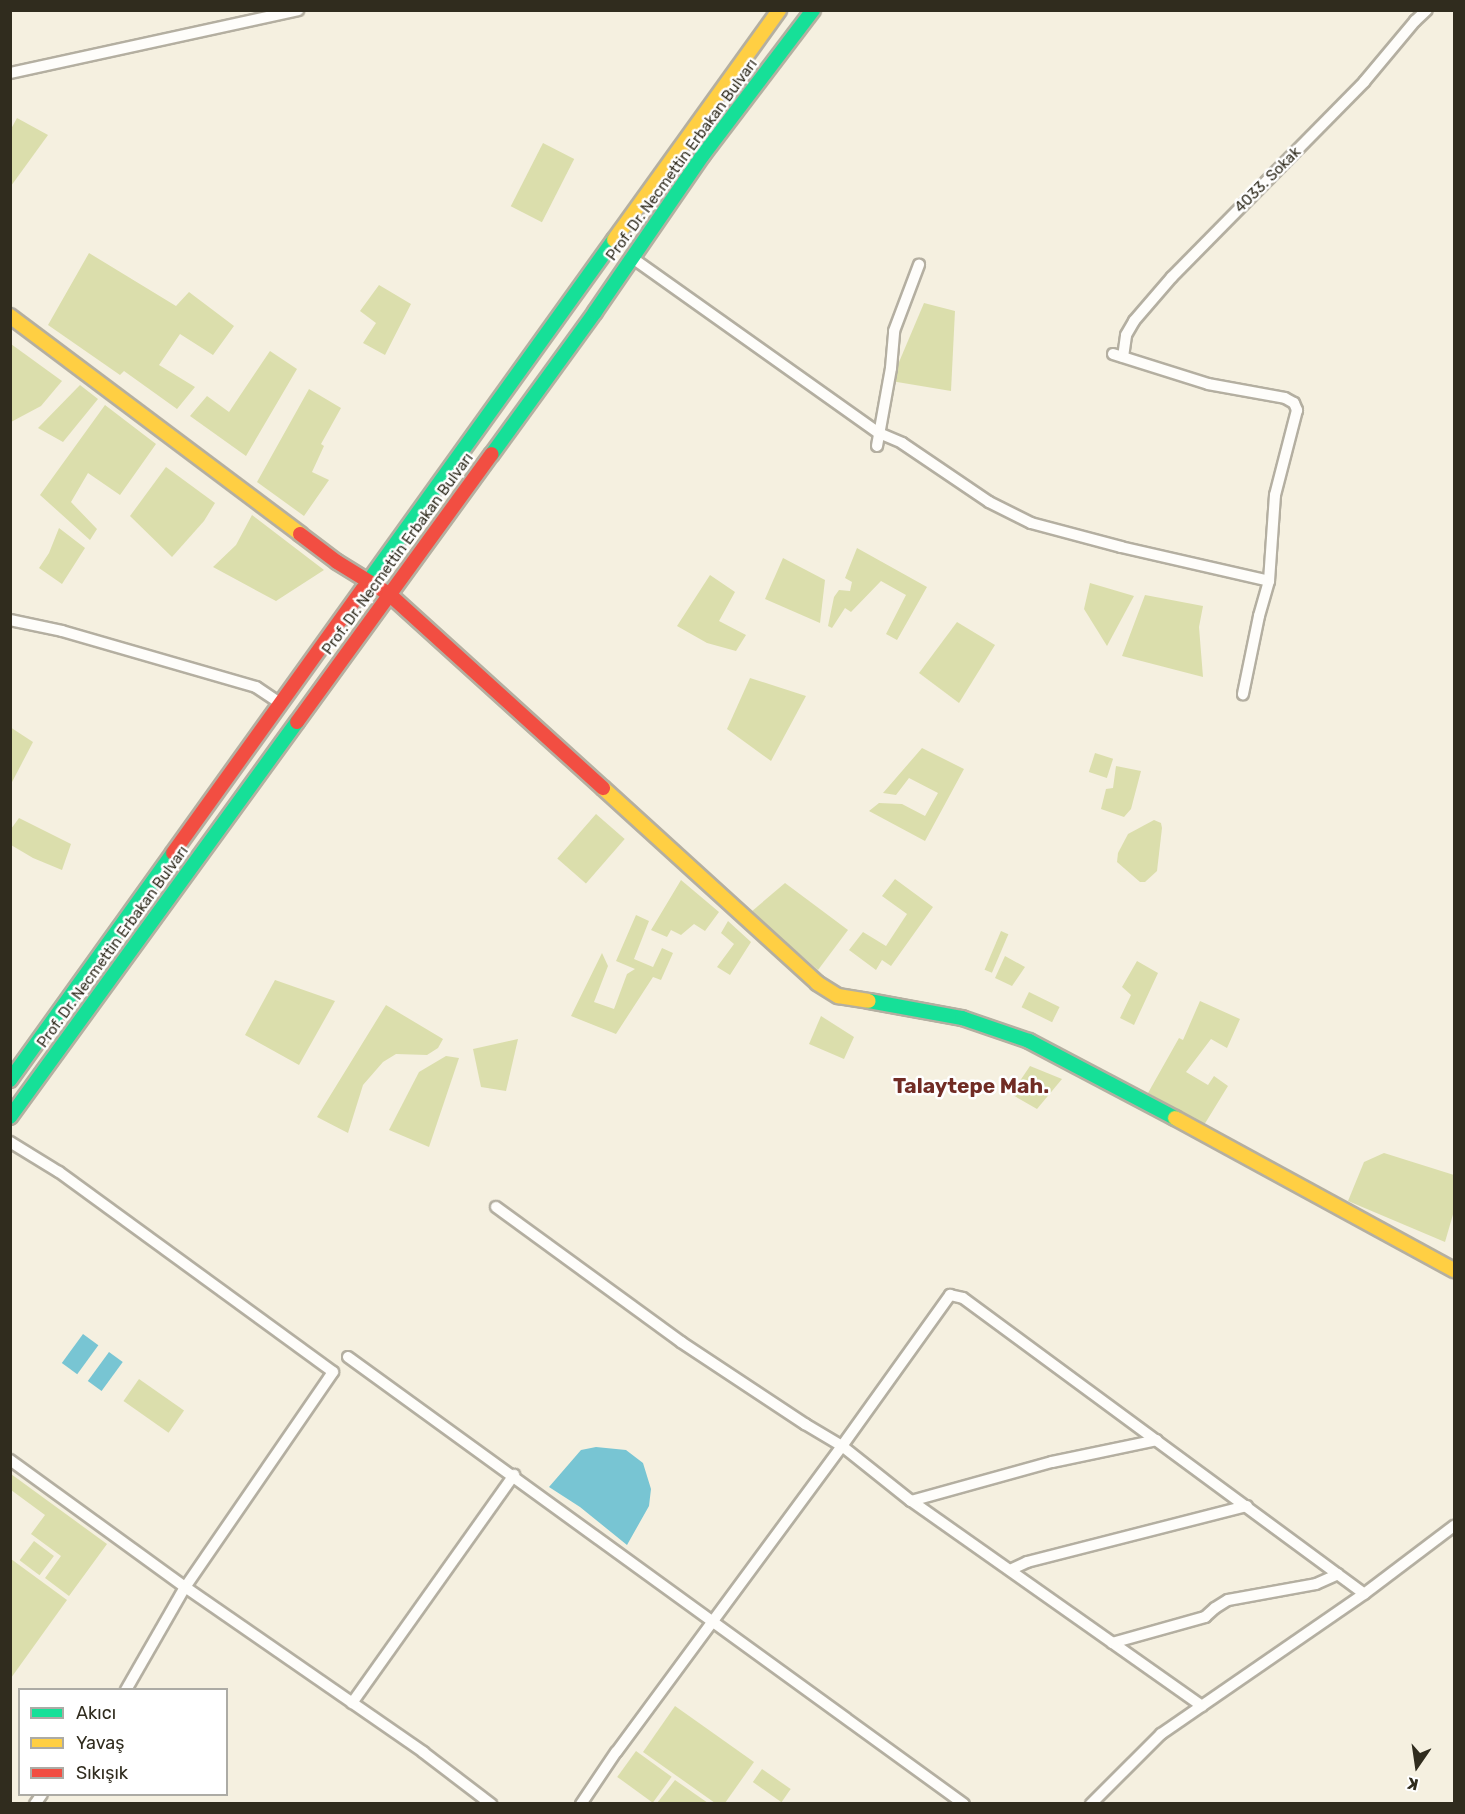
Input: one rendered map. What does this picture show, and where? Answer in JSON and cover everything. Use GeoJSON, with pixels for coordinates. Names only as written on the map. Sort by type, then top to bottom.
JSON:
{"type":"FeatureCollection","features":[{"type":"Feature","properties":{"kind":"main road","name":"Prof. Dr. Necmettin Erbakan Bulvarı"},"geometry":{"type":"LineString","coordinates":[[10,1080],[779,10]]}},
{"type":"Feature","properties":{"kind":"main road","name":"Prof. Dr. Necmettin Erbakan Bulvarı"},"geometry":{"type":"LineString","coordinates":[[10,1117],[588,321],[703,155],[813,10]]}},
{"type":"Feature","properties":{"kind":"main road"},"geometry":{"type":"LineString","coordinates":[[10,316],[337,562],[389,594],[817,983],[838,996],[962,1018],[1029,1041],[1087,1070],[1455,1270]]}},
{"type":"Feature","properties":{"kind":"street"},"geometry":{"type":"LineString","coordinates":[[10,73],[298,10]]}},
{"type":"Feature","properties":{"kind":"street","name":"4033. Sokak"},"geometry":{"type":"LineString","coordinates":[[1269,581],[1275,495],[1297,410],[1294,403],[1285,398],[1208,384],[1118,355],[1134,321],[1172,277],[1364,82],[1427,10]]}},
{"type":"Feature","properties":{"kind":"street"},"geometry":{"type":"LineString","coordinates":[[631,257],[879,434],[902,443],[989,502],[1031,523],[1121,547],[1269,581],[1259,616],[1243,694]]}},
{"type":"Feature","properties":{"kind":"street"},"geometry":{"type":"LineString","coordinates":[[877,446],[891,368],[894,331],[920,265]]}},
{"type":"Feature","properties":{"kind":"street"},"geometry":{"type":"LineString","coordinates":[[10,620],[62,631],[256,687],[280,703]]}},
{"type":"Feature","properties":{"kind":"street"},"geometry":{"type":"LineString","coordinates":[[10,1142],[68,1179],[333,1372],[185,1587],[127,1688]]}},
{"type":"Feature","properties":{"kind":"street"},"geometry":{"type":"LineString","coordinates":[[496,1207],[681,1342],[842,1446],[911,1501],[1202,1706]]}},
{"type":"Feature","properties":{"kind":"street"},"geometry":{"type":"LineString","coordinates":[[581,1803],[648,1708],[715,1621],[842,1446],[945,1299],[956,1294],[1364,1594]]}},
{"type":"Feature","properties":{"kind":"street"},"geometry":{"type":"LineString","coordinates":[[348,1357],[964,1803]]}},
{"type":"Feature","properties":{"kind":"street"},"geometry":{"type":"LineString","coordinates":[[911,1501],[1052,1462],[1157,1440]]}},
{"type":"Feature","properties":{"kind":"street"},"geometry":{"type":"LineString","coordinates":[[10,1460],[491,1803]]}},
{"type":"Feature","properties":{"kind":"street"},"geometry":{"type":"LineString","coordinates":[[352,1704],[514,1475]]}},
{"type":"Feature","properties":{"kind":"street"},"geometry":{"type":"LineString","coordinates":[[1010,1570],[1027,1562],[1247,1506]]}},
{"type":"Feature","properties":{"kind":"street"},"geometry":{"type":"LineString","coordinates":[[1091,1803],[1161,1734],[1364,1594],[1455,1526]]}},
{"type":"Feature","properties":{"kind":"street"},"geometry":{"type":"LineString","coordinates":[[1112,1643],[1205,1617],[1228,1600],[1316,1584],[1338,1574]]}},
{"type":"Feature","properties":{"kind":"green space"},"geometry":{"type":"Polygon","coordinates":[[[17,118],[48,135],[11,186],[11,129],[17,118]]]}},
{"type":"Feature","properties":{"kind":"green space"},"geometry":{"type":"Polygon","coordinates":[[[543,143],[574,159],[542,222],[511,206],[543,143]]]}},
{"type":"Feature","properties":{"kind":"green space"},"geometry":{"type":"Polygon","coordinates":[[[89,253],[176,306],[189,292],[234,326],[213,355],[180,334],[159,365],[195,387],[177,409],[124,371],[120,375],[48,325],[89,253]]]}},
{"type":"Feature","properties":{"kind":"green space"},"geometry":{"type":"Polygon","coordinates":[[[379,285],[411,304],[385,355],[363,343],[376,323],[360,311],[379,285]]]}},
{"type":"Feature","properties":{"kind":"green space"},"geometry":{"type":"Polygon","coordinates":[[[924,303],[955,311],[951,391],[891,381],[924,303]]]}},
{"type":"Feature","properties":{"kind":"green space"},"geometry":{"type":"Polygon","coordinates":[[[11,344],[62,381],[41,406],[11,422],[11,344]]]}},
{"type":"Feature","properties":{"kind":"green space"},"geometry":{"type":"Polygon","coordinates":[[[270,351],[297,369],[246,456],[190,416],[207,396],[229,412],[270,351]]]}},
{"type":"Feature","properties":{"kind":"green space"},"geometry":{"type":"Polygon","coordinates":[[[80,385],[98,399],[63,442],[38,428],[80,385]]]}},
{"type":"Feature","properties":{"kind":"green space"},"geometry":{"type":"Polygon","coordinates":[[[309,389],[341,408],[321,444],[324,446],[312,472],[329,480],[304,516],[257,482],[309,389]]]}},
{"type":"Feature","properties":{"kind":"green space"},"geometry":{"type":"Polygon","coordinates":[[[105,405],[156,444],[120,495],[88,473],[71,502],[97,529],[90,540],[40,495],[105,405]]]}},
{"type":"Feature","properties":{"kind":"green space"},"geometry":{"type":"Polygon","coordinates":[[[166,467],[215,503],[204,521],[172,557],[130,516],[166,467]]]}},
{"type":"Feature","properties":{"kind":"green space"},"geometry":{"type":"Polygon","coordinates":[[[252,515],[324,570],[276,601],[213,567],[236,545],[252,515]]]}},
{"type":"Feature","properties":{"kind":"green space"},"geometry":{"type":"Polygon","coordinates":[[[59,528],[85,548],[62,584],[39,568],[49,553],[59,528]]]}},
{"type":"Feature","properties":{"kind":"green space"},"geometry":{"type":"Polygon","coordinates":[[[857,548],[927,587],[897,640],[886,634],[906,595],[881,581],[851,612],[845,608],[832,628],[828,626],[834,597],[839,590],[850,591],[852,582],[845,578],[857,548]]]}},
{"type":"Feature","properties":{"kind":"green space"},"geometry":{"type":"Polygon","coordinates":[[[783,558],[825,580],[820,623],[765,599],[783,558]]]}},
{"type":"Feature","properties":{"kind":"green space"},"geometry":{"type":"Polygon","coordinates":[[[710,575],[735,592],[719,621],[746,635],[736,651],[707,643],[677,626],[710,575]]]}},
{"type":"Feature","properties":{"kind":"green space"},"geometry":{"type":"Polygon","coordinates":[[[1090,583],[1134,596],[1107,646],[1084,609],[1090,583]]]}},
{"type":"Feature","properties":{"kind":"green space"},"geometry":{"type":"Polygon","coordinates":[[[1145,595],[1203,606],[1199,627],[1203,677],[1122,656],[1145,595]]]}},
{"type":"Feature","properties":{"kind":"green space"},"geometry":{"type":"Polygon","coordinates":[[[957,622],[995,645],[959,703],[919,673],[957,622]]]}},
{"type":"Feature","properties":{"kind":"green space"},"geometry":{"type":"Polygon","coordinates":[[[750,678],[806,696],[771,761],[727,729],[750,678]]]}},
{"type":"Feature","properties":{"kind":"green space"},"geometry":{"type":"Polygon","coordinates":[[[10,727],[33,742],[11,784],[10,784],[10,727]]]}},
{"type":"Feature","properties":{"kind":"green space"},"geometry":{"type":"Polygon","coordinates":[[[922,748],[964,769],[925,841],[869,811],[879,803],[902,804],[925,816],[938,793],[909,778],[896,795],[883,793],[922,748]]]}},
{"type":"Feature","properties":{"kind":"green space"},"geometry":{"type":"Polygon","coordinates":[[[1095,753],[1113,759],[1107,778],[1089,772],[1095,753]]]}},
{"type":"Feature","properties":{"kind":"green space"},"geometry":{"type":"Polygon","coordinates":[[[1116,766],[1141,771],[1131,809],[1124,817],[1101,809],[1106,789],[1113,788],[1116,766]]]}},
{"type":"Feature","properties":{"kind":"green space"},"geometry":{"type":"Polygon","coordinates":[[[596,814],[625,839],[586,883],[557,859],[596,814]]]}},
{"type":"Feature","properties":{"kind":"green space"},"geometry":{"type":"Polygon","coordinates":[[[19,818],[71,844],[62,870],[33,858],[11,845],[11,829],[19,818]]]}},
{"type":"Feature","properties":{"kind":"green space"},"geometry":{"type":"Polygon","coordinates":[[[1154,820],[1161,823],[1162,828],[1157,871],[1145,882],[1140,882],[1117,862],[1118,853],[1128,834],[1154,820]]]}},
{"type":"Feature","properties":{"kind":"green space"},"geometry":{"type":"Polygon","coordinates":[[[895,879],[933,907],[891,966],[882,960],[876,970],[849,950],[863,932],[886,946],[907,914],[882,896],[895,879]]]}},
{"type":"Feature","properties":{"kind":"green space"},"geometry":{"type":"Polygon","coordinates":[[[681,880],[719,912],[705,931],[694,924],[681,935],[671,930],[667,937],[651,930],[681,880]]]}},
{"type":"Feature","properties":{"kind":"green space"},"geometry":{"type":"Polygon","coordinates":[[[785,883],[848,930],[818,970],[751,912],[785,883]]]}},
{"type":"Feature","properties":{"kind":"green space"},"geometry":{"type":"Polygon","coordinates":[[[636,915],[649,921],[634,959],[653,967],[662,948],[673,953],[661,980],[653,977],[616,1034],[571,1016],[602,953],[608,966],[594,1002],[614,1009],[627,974],[635,969],[616,961],[636,915]]]}},
{"type":"Feature","properties":{"kind":"green space"},"geometry":{"type":"Polygon","coordinates":[[[728,921],[751,942],[730,975],[717,967],[734,944],[721,933],[728,921]]]}},
{"type":"Feature","properties":{"kind":"green space"},"geometry":{"type":"Polygon","coordinates":[[[1001,931],[1008,934],[992,973],[985,970],[1001,931]]]}},
{"type":"Feature","properties":{"kind":"green space"},"geometry":{"type":"Polygon","coordinates":[[[1005,956],[1025,967],[1012,986],[995,978],[1005,956]]]}},
{"type":"Feature","properties":{"kind":"green space"},"geometry":{"type":"Polygon","coordinates":[[[1137,961],[1158,973],[1134,1025],[1120,1018],[1131,995],[1122,987],[1137,961]]]}},
{"type":"Feature","properties":{"kind":"green space"},"geometry":{"type":"Polygon","coordinates":[[[275,980],[335,1001],[299,1065],[245,1035],[275,980]]]}},
{"type":"Feature","properties":{"kind":"green space"},"geometry":{"type":"Polygon","coordinates":[[[1029,992],[1060,1007],[1052,1022],[1022,1007],[1029,992]]]}},
{"type":"Feature","properties":{"kind":"green space"},"geometry":{"type":"Polygon","coordinates":[[[1200,1001],[1240,1019],[1227,1048],[1211,1039],[1186,1072],[1208,1085],[1214,1076],[1228,1086],[1204,1125],[1148,1093],[1179,1038],[1183,1040],[1200,1001]]]}},
{"type":"Feature","properties":{"kind":"green space"},"geometry":{"type":"Polygon","coordinates":[[[386,1005],[443,1039],[438,1048],[427,1055],[396,1054],[383,1062],[363,1085],[348,1133],[317,1117],[386,1005]]]}},
{"type":"Feature","properties":{"kind":"green space"},"geometry":{"type":"Polygon","coordinates":[[[821,1016],[854,1037],[844,1059],[809,1044],[821,1016]]]}},
{"type":"Feature","properties":{"kind":"green space"},"geometry":{"type":"Polygon","coordinates":[[[518,1039],[506,1091],[481,1087],[473,1049],[518,1039]]]}},
{"type":"Feature","properties":{"kind":"green space"},"geometry":{"type":"Polygon","coordinates":[[[446,1056],[459,1058],[429,1147],[389,1130],[419,1072],[446,1056]]]}},
{"type":"Feature","properties":{"kind":"green space"},"geometry":{"type":"Polygon","coordinates":[[[1030,1066],[1062,1079],[1037,1109],[1011,1094],[1030,1066]]]}},
{"type":"Feature","properties":{"kind":"green space"},"geometry":{"type":"Polygon","coordinates":[[[1384,1153],[1454,1175],[1454,1211],[1445,1242],[1348,1201],[1364,1162],[1384,1153]]]}},
{"type":"Feature","properties":{"kind":"green space"},"geometry":{"type":"Polygon","coordinates":[[[139,1379],[184,1411],[169,1433],[124,1401],[139,1379]]]}},
{"type":"Feature","properties":{"kind":"green space"},"geometry":{"type":"Polygon","coordinates":[[[11,1474],[107,1544],[69,1596],[45,1578],[61,1556],[31,1534],[45,1515],[11,1490],[11,1474]]]}},
{"type":"Feature","properties":{"kind":"green space"},"geometry":{"type":"Polygon","coordinates":[[[34,1541],[54,1556],[40,1575],[20,1560],[34,1541]]]}},
{"type":"Feature","properties":{"kind":"green space"},"geometry":{"type":"Polygon","coordinates":[[[11,1559],[67,1600],[11,1678],[11,1559]]]}},
{"type":"Feature","properties":{"kind":"green space"},"geometry":{"type":"Polygon","coordinates":[[[675,1706],[754,1762],[725,1803],[715,1803],[643,1752],[675,1706]]]}},
{"type":"Feature","properties":{"kind":"green space"},"geometry":{"type":"Polygon","coordinates":[[[636,1751],[672,1777],[653,1803],[617,1777],[636,1751]]]}},
{"type":"Feature","properties":{"kind":"green space"},"geometry":{"type":"Polygon","coordinates":[[[762,1769],[791,1789],[781,1802],[753,1782],[762,1769]]]}},
{"type":"Feature","properties":{"kind":"green space"},"geometry":{"type":"Polygon","coordinates":[[[675,1780],[708,1803],[657,1803],[675,1780]]]}},
{"type":"Feature","properties":{"kind":"water"},"geometry":{"type":"Polygon","coordinates":[[[83,1334],[98,1345],[77,1374],[62,1363],[83,1334]]]}},
{"type":"Feature","properties":{"kind":"water"},"geometry":{"type":"Polygon","coordinates":[[[109,1352],[123,1362],[102,1391],[88,1381],[109,1352]]]}},
{"type":"Feature","properties":{"kind":"water"},"geometry":{"type":"Polygon","coordinates":[[[596,1447],[626,1450],[643,1463],[651,1489],[649,1506],[627,1545],[580,1507],[549,1487],[581,1450],[596,1447]]]}},
{"type":"Feature","properties":{"kind":"traffic: fast"},"geometry":{"type":"LineString","coordinates":[[492,454],[595,312],[703,155],[813,10]]}},
{"type":"Feature","properties":{"kind":"traffic: fast"},"geometry":{"type":"LineString","coordinates":[[363,589],[614,240]]}},
{"type":"Feature","properties":{"kind":"traffic: fast"},"geometry":{"type":"LineString","coordinates":[[10,1117],[297,722]]}},
{"type":"Feature","properties":{"kind":"traffic: fast"},"geometry":{"type":"LineString","coordinates":[[10,1080],[173,853]]}},
{"type":"Feature","properties":{"kind":"traffic: fast"},"geometry":{"type":"LineString","coordinates":[[869,1001],[962,1018],[1029,1041],[1175,1118]]}},
{"type":"Feature","properties":{"kind":"traffic: slow"},"geometry":{"type":"LineString","coordinates":[[614,240],[779,10]]}},
{"type":"Feature","properties":{"kind":"traffic: slow"},"geometry":{"type":"LineString","coordinates":[[10,316],[300,534]]}},
{"type":"Feature","properties":{"kind":"traffic: slow"},"geometry":{"type":"LineString","coordinates":[[603,788],[817,983],[838,996],[869,1001]]}},
{"type":"Feature","properties":{"kind":"traffic: slow"},"geometry":{"type":"LineString","coordinates":[[1175,1118],[1454,1270]]}},
{"type":"Feature","properties":{"kind":"traffic: jam"},"geometry":{"type":"LineString","coordinates":[[297,722],[492,454]]}},
{"type":"Feature","properties":{"kind":"traffic: jam"},"geometry":{"type":"LineString","coordinates":[[300,534],[337,562],[389,594],[603,788]]}},
{"type":"Feature","properties":{"kind":"traffic: jam"},"geometry":{"type":"LineString","coordinates":[[173,853],[363,589]]}},
{"type":"Feature","properties":{"kind":"district","name":"Talaytepe Mah."},"geometry":{"type":"Point","coordinates":[971,1086]}}]}
